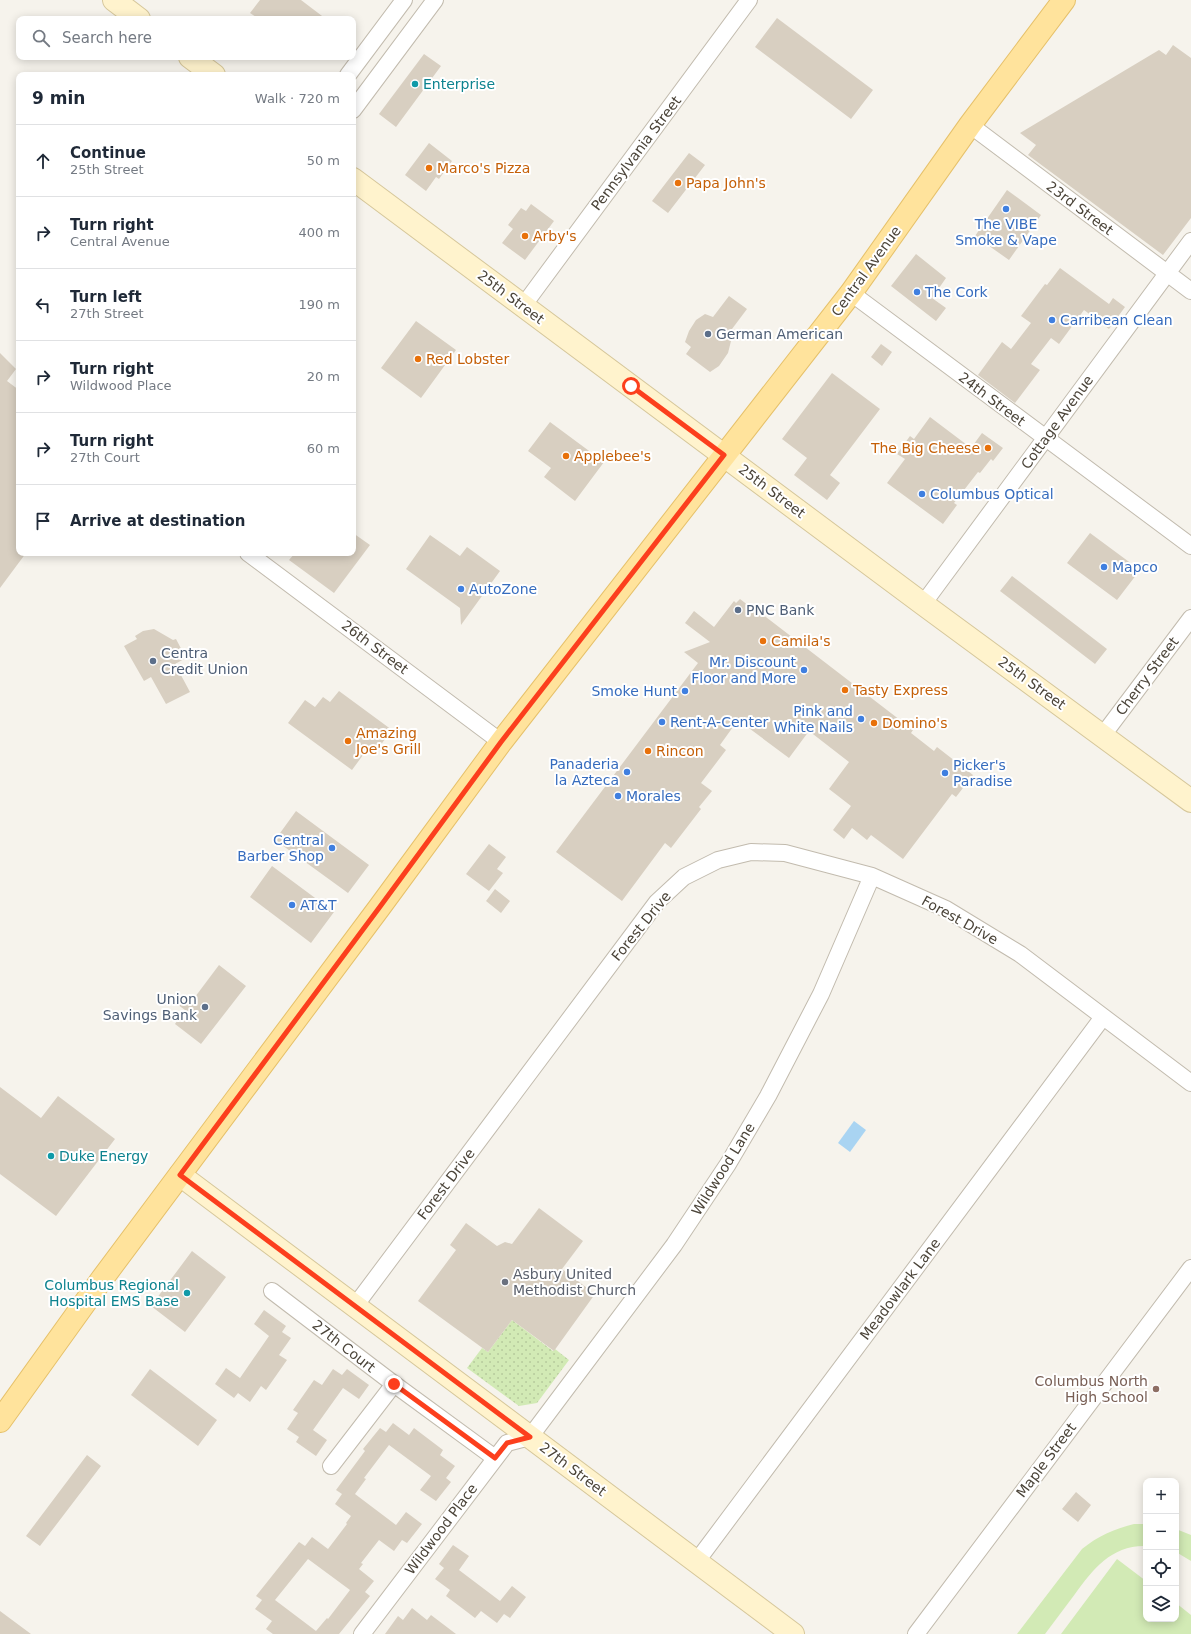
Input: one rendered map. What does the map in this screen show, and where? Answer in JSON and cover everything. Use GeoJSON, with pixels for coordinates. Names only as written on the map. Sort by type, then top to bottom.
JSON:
{"type":"FeatureCollection","features":[{"type":"Feature","properties":{"kind":"main road"},"geometry":{"type":"LineString","coordinates":[[114,0],[135,16]]}},
{"type":"Feature","properties":{"kind":"main road","name":"Central Avenue"},"geometry":{"type":"LineString","coordinates":[[0,1421],[102,1278],[379,908],[501,742],[851,294],[970,125],[1064,0]]}},
{"type":"Feature","properties":{"kind":"main road"},"geometry":{"type":"LineString","coordinates":[[194,60],[210,72]]}},
{"type":"Feature","properties":{"kind":"main road","name":"25th Street"},"geometry":{"type":"LineString","coordinates":[[356,181],[923,604],[1191,801]]}},
{"type":"Feature","properties":{"kind":"main road","name":"27th Street"},"geometry":{"type":"LineString","coordinates":[[180,1175],[793,1634]]}},
{"type":"Feature","properties":{"kind":"street"},"geometry":{"type":"LineString","coordinates":[[350,72],[404,0]]}},
{"type":"Feature","properties":{"kind":"street"},"geometry":{"type":"LineString","coordinates":[[356,106],[435,0]]}},
{"type":"Feature","properties":{"kind":"street","name":"Pennsylvania Street"},"geometry":{"type":"LineString","coordinates":[[523,306],[749,0]]}},
{"type":"Feature","properties":{"kind":"street","name":"23rd Street"},"geometry":{"type":"LineString","coordinates":[[970,125],[1191,291]]}},
{"type":"Feature","properties":{"kind":"street","name":"Cottage Avenue"},"geometry":{"type":"LineString","coordinates":[[923,604],[1191,241]]}},
{"type":"Feature","properties":{"kind":"street","name":"24th Street"},"geometry":{"type":"LineString","coordinates":[[851,294],[1191,546]]}},
{"type":"Feature","properties":{"kind":"street","name":"26th Street"},"geometry":{"type":"LineString","coordinates":[[252,556],[501,742]]}},
{"type":"Feature","properties":{"kind":"street","name":"Cherry Street"},"geometry":{"type":"LineString","coordinates":[[1103,735],[1191,618]]}},
{"type":"Feature","properties":{"kind":"street","name":"Forest Drive"},"geometry":{"type":"LineString","coordinates":[[355,1306],[657,902],[684,877],[718,860],[751,852],[785,852],[872,876],[946,909],[1020,954],[1191,1083]]}},
{"type":"Feature","properties":{"kind":"street","name":"Wildwood Lane"},"geometry":{"type":"LineString","coordinates":[[530,1437],[674,1245],[728,1164],[768,1096],[822,994],[872,876]]}},
{"type":"Feature","properties":{"kind":"street","name":"Meadowlark Lane"},"geometry":{"type":"LineString","coordinates":[[697,1562],[1104,1017]]}},
{"type":"Feature","properties":{"kind":"street","name":"Maple Street"},"geometry":{"type":"LineString","coordinates":[[916,1634],[1191,1268]]}},
{"type":"Feature","properties":{"kind":"street","name":"27th Court"},"geometry":{"type":"LineString","coordinates":[[272,1291],[394,1384],[495,1458]]}},
{"type":"Feature","properties":{"kind":"street"},"geometry":{"type":"LineString","coordinates":[[331,1466],[394,1384]]}},
{"type":"Feature","properties":{"kind":"street","name":"Wildwood Place"},"geometry":{"type":"LineString","coordinates":[[362,1634],[507,1443],[530,1437]]}},
{"type":"Feature","properties":{"kind":"green space"},"geometry":{"type":"Polygon","coordinates":[[[512,1320],[553,1351],[555,1349],[569,1360],[537,1403],[519,1406],[467,1368],[482,1348],[488,1352],[512,1320]]]}},
{"type":"Feature","properties":{"kind":"green space"},"geometry":{"type":"Polygon","coordinates":[[[1134,1524],[1143,1524],[1143,1546],[1123,1550],[1104,1560],[1089,1576],[1045,1634],[1017,1634],[1082,1549],[1094,1540],[1120,1528],[1134,1524]]]}},
{"type":"Feature","properties":{"kind":"green space"},"geometry":{"type":"Polygon","coordinates":[[[1179,1530],[1191,1535],[1191,1561],[1179,1554],[1179,1530]]]}},
{"type":"Feature","properties":{"kind":"green space"},"geometry":{"type":"Polygon","coordinates":[[[1117,1559],[1143,1579],[1143,1622],[1179,1622],[1179,1605],[1191,1615],[1191,1634],[1061,1634],[1117,1559]]]}},
{"type":"Feature","properties":{"kind":"water"},"geometry":{"type":"Polygon","coordinates":[[[854,1121],[866,1130],[850,1152],[838,1143],[854,1121]]]}},
{"type":"Feature","properties":{"kind":"building"},"geometry":{"type":"Polygon","coordinates":[[[260,0],[301,0],[322,16],[254,16],[250,13],[260,0]]]}},
{"type":"Feature","properties":{"kind":"building"},"geometry":{"type":"Polygon","coordinates":[[[777,18],[873,90],[851,119],[755,47],[777,18]]]}},
{"type":"Feature","properties":{"kind":"building"},"geometry":{"type":"Polygon","coordinates":[[[1173,45],[1191,58],[1191,218],[1163,255],[1028,155],[1036,145],[1020,133],[1159,50],[1166,55],[1173,45]]]}},
{"type":"Feature","properties":{"kind":"building","name":"Enterprise"},"geometry":{"type":"Polygon","coordinates":[[[424,54],[441,66],[396,127],[379,114],[424,54]]]}},
{"type":"Feature","properties":{"kind":"building","name":"Marco's Pizza"},"geometry":{"type":"Polygon","coordinates":[[[429,143],[452,161],[439,179],[436,177],[426,191],[405,175],[429,143]]]}},
{"type":"Feature","properties":{"kind":"building","name":"Papa John's"},"geometry":{"type":"Polygon","coordinates":[[[689,153],[705,165],[668,213],[652,201],[689,153]]]}},
{"type":"Feature","properties":{"kind":"building"},"geometry":{"type":"Polygon","coordinates":[[[1007,190],[1041,215],[1009,260],[975,236],[1007,190]]]}},
{"type":"Feature","properties":{"kind":"building","name":"Arby's"},"geometry":{"type":"Polygon","coordinates":[[[531,204],[554,221],[525,260],[502,243],[513,229],[508,225],[521,208],[526,211],[531,204]]]}},
{"type":"Feature","properties":{"kind":"building","name":"The Cork"},"geometry":{"type":"Polygon","coordinates":[[[916,254],[946,278],[932,298],[946,308],[936,321],[891,286],[916,254]]]}},
{"type":"Feature","properties":{"kind":"building"},"geometry":{"type":"Polygon","coordinates":[[[1060,268],[1109,304],[1113,298],[1125,307],[1109,329],[1084,310],[1059,344],[1051,338],[1031,364],[1040,370],[1015,403],[978,375],[1002,342],[1011,349],[1031,323],[1021,316],[1045,284],[1047,285],[1060,268]]]}},
{"type":"Feature","properties":{"kind":"building","name":"German American"},"geometry":{"type":"Polygon","coordinates":[[[729,296],[747,309],[726,337],[731,341],[728,353],[719,366],[710,372],[686,354],[691,347],[685,342],[689,331],[696,320],[705,314],[713,317],[729,296]]]}},
{"type":"Feature","properties":{"kind":"building","name":"Red Lobster"},"geometry":{"type":"Polygon","coordinates":[[[416,321],[456,350],[421,398],[381,368],[416,321]]]}},
{"type":"Feature","properties":{"kind":"building"},"geometry":{"type":"Polygon","coordinates":[[[881,344],[892,352],[882,366],[871,357],[881,344]]]}},
{"type":"Feature","properties":{"kind":"building"},"geometry":{"type":"Polygon","coordinates":[[[0,353],[16,369],[7,381],[16,388],[16,556],[24,556],[0,588],[0,353]]]}},
{"type":"Feature","properties":{"kind":"building"},"geometry":{"type":"Polygon","coordinates":[[[832,373],[880,409],[830,475],[840,483],[827,500],[794,475],[807,458],[782,439],[832,373]]]}},
{"type":"Feature","properties":{"kind":"building"},"geometry":{"type":"Polygon","coordinates":[[[930,417],[971,448],[982,433],[1003,448],[993,461],[991,459],[980,473],[978,472],[954,503],[957,505],[943,524],[887,483],[905,459],[897,454],[910,436],[914,439],[930,417]]]}},
{"type":"Feature","properties":{"kind":"building","name":"Applebee's"},"geometry":{"type":"Polygon","coordinates":[[[550,422],[604,462],[575,501],[544,477],[551,468],[528,451],[550,422]]]}},
{"type":"Feature","properties":{"kind":"building","name":"Mapco"},"geometry":{"type":"Polygon","coordinates":[[[1090,533],[1140,570],[1117,600],[1067,563],[1090,533]]]}},
{"type":"Feature","properties":{"kind":"building"},"geometry":{"type":"Polygon","coordinates":[[[356,535],[370,545],[334,593],[289,560],[292,556],[356,556],[356,535]]]}},
{"type":"Feature","properties":{"kind":"building","name":"AutoZone"},"geometry":{"type":"Polygon","coordinates":[[[430,535],[460,556],[467,547],[500,571],[461,625],[460,608],[406,569],[430,535]]]}},
{"type":"Feature","properties":{"kind":"building"},"geometry":{"type":"Polygon","coordinates":[[[1012,576],[1107,649],[1095,664],[1000,591],[1012,576]]]}},
{"type":"Feature","properties":{"kind":"building"},"geometry":{"type":"Polygon","coordinates":[[[740,599],[757,612],[758,611],[913,730],[911,733],[934,751],[937,747],[973,775],[956,797],[952,794],[903,859],[871,835],[867,840],[852,828],[844,839],[833,830],[851,806],[829,789],[849,762],[809,731],[789,758],[738,720],[720,745],[726,750],[701,783],[712,791],[699,807],[701,809],[671,848],[665,843],[622,901],[556,852],[698,663],[684,652],[710,642],[685,623],[694,611],[714,627],[734,601],[736,603],[740,599]]]}},
{"type":"Feature","properties":{"kind":"building","name":"Centra Credit Union"},"geometry":{"type":"Polygon","coordinates":[[[154,629],[173,640],[176,639],[186,658],[175,664],[190,692],[166,704],[151,677],[144,681],[124,646],[137,639],[135,636],[143,631],[154,629]]]}},
{"type":"Feature","properties":{"kind":"building","name":"Amazing Joe's Grill"},"geometry":{"type":"Polygon","coordinates":[[[339,691],[392,730],[376,751],[363,755],[352,770],[288,723],[305,700],[315,707],[323,697],[330,702],[339,691]]]}},
{"type":"Feature","properties":{"kind":"building"},"geometry":{"type":"Polygon","coordinates":[[[296,811],[369,865],[348,893],[275,840],[296,811]]]}},
{"type":"Feature","properties":{"kind":"building"},"geometry":{"type":"Polygon","coordinates":[[[489,844],[506,857],[497,869],[503,873],[489,891],[466,874],[489,844]]]}},
{"type":"Feature","properties":{"kind":"building","name":"AT&T"},"geometry":{"type":"Polygon","coordinates":[[[272,866],[334,912],[311,943],[250,897],[272,866]]]}},
{"type":"Feature","properties":{"kind":"building"},"geometry":{"type":"Polygon","coordinates":[[[495,889],[510,901],[501,913],[486,901],[495,889]]]}},
{"type":"Feature","properties":{"kind":"building","name":"Union Savings Bank"},"geometry":{"type":"Polygon","coordinates":[[[219,965],[246,986],[201,1044],[175,1024],[185,1010],[177,1004],[184,994],[192,1001],[219,965]]]}},
{"type":"Feature","properties":{"kind":"building","name":"Duke Energy"},"geometry":{"type":"Polygon","coordinates":[[[0,1087],[41,1118],[58,1096],[115,1139],[56,1216],[0,1174],[0,1087]]]}},
{"type":"Feature","properties":{"kind":"building","name":"Asbury United Methodist Church"},"geometry":{"type":"Polygon","coordinates":[[[539,1208],[583,1241],[562,1269],[595,1294],[554,1351],[512,1320],[488,1352],[418,1301],[456,1250],[450,1245],[466,1223],[497,1246],[505,1242],[512,1244],[539,1208]]]}},
{"type":"Feature","properties":{"kind":"building","name":"Columbus Regional Hospital EMS Base"},"geometry":{"type":"Polygon","coordinates":[[[192,1251],[226,1277],[185,1332],[151,1306],[192,1251]]]}},
{"type":"Feature","properties":{"kind":"building"},"geometry":{"type":"Polygon","coordinates":[[[264,1310],[286,1326],[282,1332],[291,1338],[279,1355],[287,1360],[266,1390],[261,1386],[250,1402],[238,1393],[234,1398],[215,1384],[226,1368],[240,1378],[269,1336],[254,1324],[264,1310]]]}},
{"type":"Feature","properties":{"kind":"building"},"geometry":{"type":"Polygon","coordinates":[[[150,1369],[217,1420],[198,1446],[131,1395],[150,1369]]]}},
{"type":"Feature","properties":{"kind":"building"},"geometry":{"type":"Polygon","coordinates":[[[333,1369],[342,1375],[347,1369],[369,1385],[359,1399],[343,1388],[313,1430],[327,1440],[316,1456],[296,1442],[299,1437],[287,1429],[298,1413],[293,1410],[314,1380],[322,1385],[333,1369]]]}},
{"type":"Feature","properties":{"kind":"building"},"geometry":{"type":"Polygon","coordinates":[[[393,1423],[409,1435],[414,1428],[443,1450],[440,1455],[455,1466],[446,1478],[451,1482],[436,1501],[420,1490],[431,1476],[389,1445],[364,1478],[366,1479],[355,1494],[396,1525],[406,1512],[422,1524],[407,1543],[402,1540],[394,1551],[379,1540],[361,1563],[363,1564],[359,1569],[374,1581],[365,1592],[370,1596],[339,1634],[273,1634],[266,1629],[272,1621],[255,1609],[262,1600],[256,1596],[299,1542],[305,1546],[312,1537],[328,1549],[347,1524],[346,1523],[351,1516],[335,1504],[342,1494],[336,1490],[365,1451],[363,1449],[380,1428],[386,1432],[393,1423]],[[308,1559],[275,1600],[316,1631],[327,1618],[328,1619],[350,1590],[308,1559]]]}},
{"type":"Feature","properties":{"kind":"building"},"geometry":{"type":"Polygon","coordinates":[[[87,1455],[101,1466],[40,1546],[26,1536],[87,1455]]]}},
{"type":"Feature","properties":{"kind":"building"},"geometry":{"type":"Polygon","coordinates":[[[1076,1492],[1091,1505],[1078,1522],[1062,1509],[1076,1492]]]}},
{"type":"Feature","properties":{"kind":"building"},"geometry":{"type":"Polygon","coordinates":[[[453,1545],[469,1556],[459,1570],[500,1601],[512,1586],[526,1597],[510,1618],[504,1614],[497,1623],[481,1611],[475,1618],[446,1596],[450,1590],[435,1579],[444,1568],[439,1564],[453,1545]]]}},
{"type":"Feature","properties":{"kind":"building"},"geometry":{"type":"Polygon","coordinates":[[[412,1608],[427,1620],[431,1615],[456,1634],[385,1634],[398,1616],[403,1620],[412,1608]]]}},
{"type":"Feature","properties":{"kind":"building"},"geometry":{"type":"Polygon","coordinates":[[[0,1611],[31,1634],[0,1634],[0,1611]]]}},
{"type":"Feature","properties":{"kind":"place","name":"Enterprise"},"geometry":{"type":"Point","coordinates":[415,84]}},
{"type":"Feature","properties":{"kind":"place","name":"Marco's Pizza"},"geometry":{"type":"Point","coordinates":[429,168]}},
{"type":"Feature","properties":{"kind":"place","name":"Papa John's"},"geometry":{"type":"Point","coordinates":[678,183]}},
{"type":"Feature","properties":{"kind":"place","name":"The VIBE Smoke & Vape"},"geometry":{"type":"Point","coordinates":[1006,209]}},
{"type":"Feature","properties":{"kind":"place","name":"Arby's"},"geometry":{"type":"Point","coordinates":[525,236]}},
{"type":"Feature","properties":{"kind":"place","name":"The Cork"},"geometry":{"type":"Point","coordinates":[917,292]}},
{"type":"Feature","properties":{"kind":"place","name":"Carribean Clean"},"geometry":{"type":"Point","coordinates":[1052,320]}},
{"type":"Feature","properties":{"kind":"place","name":"German American"},"geometry":{"type":"Point","coordinates":[708,334]}},
{"type":"Feature","properties":{"kind":"place","name":"Red Lobster"},"geometry":{"type":"Point","coordinates":[418,359]}},
{"type":"Feature","properties":{"kind":"place","name":"The Big Cheese"},"geometry":{"type":"Point","coordinates":[988,448]}},
{"type":"Feature","properties":{"kind":"place","name":"Applebee's"},"geometry":{"type":"Point","coordinates":[566,456]}},
{"type":"Feature","properties":{"kind":"place","name":"Columbus Optical"},"geometry":{"type":"Point","coordinates":[922,494]}},
{"type":"Feature","properties":{"kind":"place","name":"Mapco"},"geometry":{"type":"Point","coordinates":[1104,567]}},
{"type":"Feature","properties":{"kind":"place","name":"AutoZone"},"geometry":{"type":"Point","coordinates":[461,589]}},
{"type":"Feature","properties":{"kind":"place","name":"PNC Bank"},"geometry":{"type":"Point","coordinates":[738,610]}},
{"type":"Feature","properties":{"kind":"place","name":"Camila's"},"geometry":{"type":"Point","coordinates":[763,641]}},
{"type":"Feature","properties":{"kind":"place","name":"Centra Credit Union"},"geometry":{"type":"Point","coordinates":[153,661]}},
{"type":"Feature","properties":{"kind":"place","name":"Mr. Discount Floor and More"},"geometry":{"type":"Point","coordinates":[804,670]}},
{"type":"Feature","properties":{"kind":"place","name":"Tasty Express"},"geometry":{"type":"Point","coordinates":[845,690]}},
{"type":"Feature","properties":{"kind":"place","name":"Smoke Hunt"},"geometry":{"type":"Point","coordinates":[685,691]}},
{"type":"Feature","properties":{"kind":"place","name":"Pink and White Nails"},"geometry":{"type":"Point","coordinates":[861,719]}},
{"type":"Feature","properties":{"kind":"place","name":"Rent-A-Center"},"geometry":{"type":"Point","coordinates":[662,722]}},
{"type":"Feature","properties":{"kind":"place","name":"Domino's"},"geometry":{"type":"Point","coordinates":[874,723]}},
{"type":"Feature","properties":{"kind":"place","name":"Amazing Joe's Grill"},"geometry":{"type":"Point","coordinates":[348,741]}},
{"type":"Feature","properties":{"kind":"place","name":"Rincon"},"geometry":{"type":"Point","coordinates":[648,751]}},
{"type":"Feature","properties":{"kind":"place","name":"Panaderia la Azteca"},"geometry":{"type":"Point","coordinates":[627,772]}},
{"type":"Feature","properties":{"kind":"place","name":"Picker's Paradise"},"geometry":{"type":"Point","coordinates":[945,773]}},
{"type":"Feature","properties":{"kind":"place","name":"Morales"},"geometry":{"type":"Point","coordinates":[618,796]}},
{"type":"Feature","properties":{"kind":"place","name":"Central Barber Shop"},"geometry":{"type":"Point","coordinates":[332,848]}},
{"type":"Feature","properties":{"kind":"place","name":"AT&T"},"geometry":{"type":"Point","coordinates":[292,905]}},
{"type":"Feature","properties":{"kind":"place","name":"Union Savings Bank"},"geometry":{"type":"Point","coordinates":[205,1007]}},
{"type":"Feature","properties":{"kind":"place","name":"Duke Energy"},"geometry":{"type":"Point","coordinates":[51,1156]}},
{"type":"Feature","properties":{"kind":"place","name":"Asbury United Methodist Church"},"geometry":{"type":"Point","coordinates":[505,1282]}},
{"type":"Feature","properties":{"kind":"place","name":"Columbus Regional Hospital EMS Base"},"geometry":{"type":"Point","coordinates":[187,1293]}},
{"type":"Feature","properties":{"kind":"place","name":"Columbus North High School"},"geometry":{"type":"Point","coordinates":[1156,1389]}},
{"type":"Feature","properties":{"kind":"route"},"geometry":{"type":"LineString","coordinates":[[394,1384],[495,1458],[507,1443],[530,1437],[180,1175],[501,742],[724,455],[631,386]]}}]}
